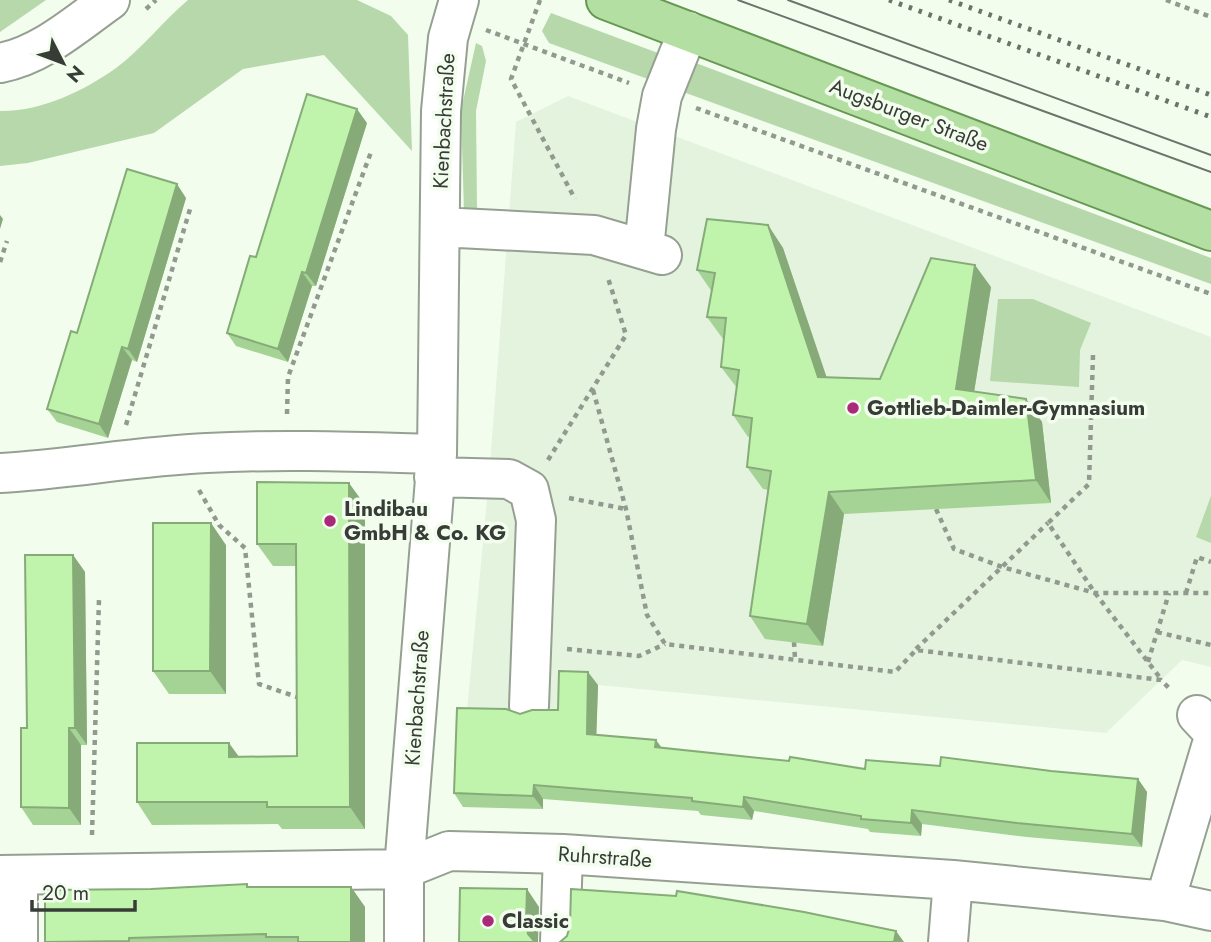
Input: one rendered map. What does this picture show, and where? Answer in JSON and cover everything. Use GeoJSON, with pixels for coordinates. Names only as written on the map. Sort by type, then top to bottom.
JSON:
{"type":"FeatureCollection","features":[{"type":"Feature","properties":{"kind":"main road","name":"Augsburger Straße"},"geometry":{"type":"LineString","coordinates":[[606,0],[1211,231]]}},
{"type":"Feature","properties":{"kind":"street"},"geometry":{"type":"LineString","coordinates":[[0,63],[11,61],[56,40],[96,6]]}},
{"type":"Feature","properties":{"kind":"street","name":"Kienbachstraße"},"geometry":{"type":"LineString","coordinates":[[404,942],[404,869],[436,465],[441,111],[448,38],[457,9]]}},
{"type":"Feature","properties":{"kind":"street"},"geometry":{"type":"LineString","coordinates":[[440,227],[594,235],[653,252],[656,129],[662,96],[688,30]]}},
{"type":"Feature","properties":{"kind":"street"},"geometry":{"type":"LineString","coordinates":[[0,473],[55,470],[180,455],[286,450],[436,465],[509,479],[529,490],[536,520],[529,706]]}},
{"type":"Feature","properties":{"kind":"street"},"geometry":{"type":"LineString","coordinates":[[1165,901],[1206,731]]}},
{"type":"Feature","properties":{"kind":"street","name":"Ruhrstraße"},"geometry":{"type":"LineString","coordinates":[[9,875],[404,869],[449,851],[563,854],[953,880],[1165,901],[1211,911]]}},
{"type":"Feature","properties":{"kind":"street"},"geometry":{"type":"LineString","coordinates":[[560,942],[563,854]]}},
{"type":"Feature","properties":{"kind":"street"},"geometry":{"type":"LineString","coordinates":[[9,875],[18,942]]}},
{"type":"Feature","properties":{"kind":"street"},"geometry":{"type":"LineString","coordinates":[[947,942],[953,880]]}},
{"type":"Feature","properties":{"kind":"path"},"geometry":{"type":"LineString","coordinates":[[540,0],[511,79],[594,235],[626,335],[529,490],[626,509]]}},
{"type":"Feature","properties":{"kind":"path"},"geometry":{"type":"LineString","coordinates":[[1166,0],[1211,16]]}},
{"type":"Feature","properties":{"kind":"path"},"geometry":{"type":"LineString","coordinates":[[457,9],[523,44],[1211,294]]}},
{"type":"Feature","properties":{"kind":"path"},"geometry":{"type":"LineString","coordinates":[[286,450],[288,377],[371,152]]}},
{"type":"Feature","properties":{"kind":"path"},"geometry":{"type":"LineString","coordinates":[[115,463],[190,209]]}},
{"type":"Feature","properties":{"kind":"path"},"geometry":{"type":"LineString","coordinates":[[0,262],[7,241]]}},
{"type":"Feature","properties":{"kind":"path"},"geometry":{"type":"LineString","coordinates":[[531,647],[639,656],[665,644],[895,671],[1089,484],[1093,355]]}},
{"type":"Feature","properties":{"kind":"path"},"geometry":{"type":"LineString","coordinates":[[593,390],[626,509],[647,615],[665,644]]}},
{"type":"Feature","properties":{"kind":"path"},"geometry":{"type":"LineString","coordinates":[[180,455],[219,525],[245,548],[259,684],[300,698]]}},
{"type":"Feature","properties":{"kind":"path"},"geometry":{"type":"LineString","coordinates":[[936,509],[954,550],[1002,567],[1095,593],[1211,593]]}},
{"type":"Feature","properties":{"kind":"path"},"geometry":{"type":"LineString","coordinates":[[1048,523],[1095,593],[1161,680],[1206,731]]}},
{"type":"Feature","properties":{"kind":"path"},"geometry":{"type":"LineString","coordinates":[[1186,593],[1197,557],[1211,562]]}},
{"type":"Feature","properties":{"kind":"path"},"geometry":{"type":"LineString","coordinates":[[1148,662],[1169,593]]}},
{"type":"Feature","properties":{"kind":"path"},"geometry":{"type":"LineString","coordinates":[[92,835],[99,599]]}},
{"type":"Feature","properties":{"kind":"path"},"geometry":{"type":"LineString","coordinates":[[1157,632],[1211,645]]}},
{"type":"Feature","properties":{"kind":"path"},"geometry":{"type":"LineString","coordinates":[[794,642],[795,659]]}},
{"type":"Feature","properties":{"kind":"path"},"geometry":{"type":"LineString","coordinates":[[916,650],[1161,680]]}},
{"type":"Feature","properties":{"kind":"shaded area","name":"Gottlieb-Daimler-Gymnasium"},"geometry":{"type":"Polygon","coordinates":[[[568,96],[1211,337],[1211,667],[1182,660],[1106,733],[598,685],[597,721],[466,721],[489,479],[516,122],[568,96]]]}},
{"type":"Feature","properties":{"kind":"green space"},"geometry":{"type":"Polygon","coordinates":[[[0,0],[46,0],[0,32],[0,0]]]}},
{"type":"Feature","properties":{"kind":"green space"},"geometry":{"type":"Polygon","coordinates":[[[188,0],[357,0],[391,16],[408,35],[412,151],[324,55],[243,69],[154,133],[28,163],[0,166],[0,111],[46,104],[90,85],[125,61],[188,0]]]}},
{"type":"Feature","properties":{"kind":"green space"},"geometry":{"type":"Polygon","coordinates":[[[551,13],[666,56],[656,82],[549,43],[542,31],[551,13]]]}},
{"type":"Feature","properties":{"kind":"green space"},"geometry":{"type":"Polygon","coordinates":[[[476,43],[482,46],[486,61],[476,111],[477,209],[464,212],[461,110],[476,43]]]}},
{"type":"Feature","properties":{"kind":"green space"},"geometry":{"type":"Polygon","coordinates":[[[688,60],[1211,258],[1211,284],[675,89],[688,60]]]}},
{"type":"Feature","properties":{"kind":"green space"},"geometry":{"type":"Polygon","coordinates":[[[998,299],[1033,299],[1091,323],[1080,350],[1079,387],[990,381],[998,299]]]}},
{"type":"Feature","properties":{"kind":"green space"},"geometry":{"type":"Polygon","coordinates":[[[1211,496],[1211,543],[1196,537],[1211,496]]]}},
{"type":"Feature","properties":{"kind":"building"},"geometry":{"type":"Polygon","coordinates":[[[307,94],[357,109],[306,273],[302,272],[278,349],[227,333],[250,256],[256,257],[307,94]]]}},
{"type":"Feature","properties":{"kind":"building"},"geometry":{"type":"Polygon","coordinates":[[[127,169],[177,184],[128,349],[122,347],[99,424],[47,409],[71,331],[77,333],[127,169]]]}},
{"type":"Feature","properties":{"kind":"building"},"geometry":{"type":"Polygon","coordinates":[[[707,219],[768,225],[818,377],[880,379],[931,258],[975,265],[956,389],[1026,399],[1036,480],[829,492],[807,624],[750,616],[771,471],[747,467],[752,418],[733,415],[739,370],[721,367],[726,318],[707,317],[715,273],[697,270],[707,219]]]}},
{"type":"Feature","properties":{"kind":"building"},"geometry":{"type":"Polygon","coordinates":[[[257,482],[349,483],[350,807],[267,807],[267,802],[137,802],[137,743],[229,743],[229,757],[297,756],[296,544],[257,544],[257,482]]]}},
{"type":"Feature","properties":{"kind":"building"},"geometry":{"type":"Polygon","coordinates":[[[153,523],[211,523],[210,671],[153,671],[153,523]]]}},
{"type":"Feature","properties":{"kind":"building"},"geometry":{"type":"Polygon","coordinates":[[[25,555],[73,555],[75,728],[69,728],[69,808],[21,807],[21,728],[27,728],[25,555]]]}},
{"type":"Feature","properties":{"kind":"building"},"geometry":{"type":"Polygon","coordinates":[[[559,671],[588,672],[587,734],[656,740],[655,747],[789,761],[790,757],[865,769],[866,760],[940,766],[941,757],[1138,779],[1132,834],[912,810],[911,823],[861,819],[861,816],[744,797],[743,807],[692,801],[692,798],[534,785],[533,796],[454,793],[457,708],[506,709],[520,714],[532,710],[558,710],[559,671]]]}},
{"type":"Feature","properties":{"kind":"building"},"geometry":{"type":"Polygon","coordinates":[[[247,884],[247,887],[351,887],[351,942],[298,942],[298,937],[266,937],[266,934],[45,942],[45,890],[151,889],[247,884]]]}},
{"type":"Feature","properties":{"kind":"building"},"geometry":{"type":"Polygon","coordinates":[[[460,888],[527,889],[526,924],[528,934],[535,942],[459,942],[460,888]]]}},
{"type":"Feature","properties":{"kind":"building"},"geometry":{"type":"Polygon","coordinates":[[[571,889],[676,896],[677,891],[804,912],[896,931],[894,942],[560,942],[567,936],[570,925],[571,889]]]}},
{"type":"Feature","properties":{"kind":"tram line"},"geometry":{"type":"LineString","coordinates":[[738,0],[1211,172]]}},
{"type":"Feature","properties":{"kind":"tram line"},"geometry":{"type":"LineString","coordinates":[[788,0],[1211,155]]}},
{"type":"Feature","properties":{"kind":"railway"},"geometry":{"type":"LineString","coordinates":[[889,0],[1211,117]]}},
{"type":"Feature","properties":{"kind":"railway"},"geometry":{"type":"LineString","coordinates":[[949,0],[1211,95]]}},
{"type":"Feature","properties":{"kind":"place","name":"Gottlieb-Daimler-Gymnasium"},"geometry":{"type":"Point","coordinates":[853,408]}},
{"type":"Feature","properties":{"kind":"place","name":"Lindibau GmbH & Co. KG"},"geometry":{"type":"Point","coordinates":[330,521]}},
{"type":"Feature","properties":{"kind":"place","name":"Classic"},"geometry":{"type":"Point","coordinates":[488,921]}}]}
